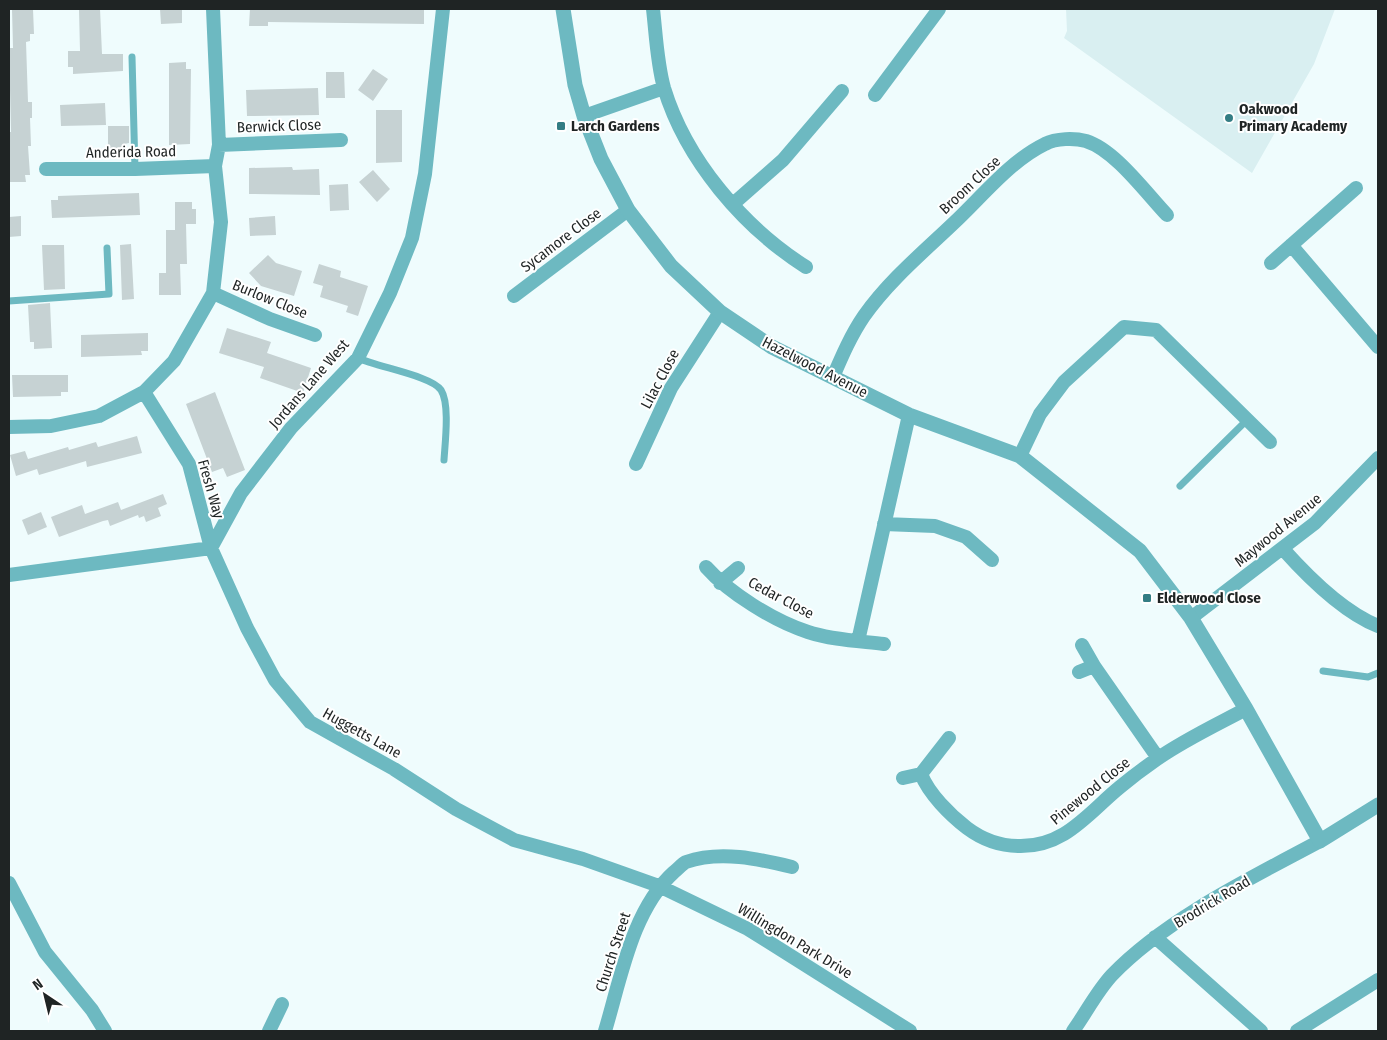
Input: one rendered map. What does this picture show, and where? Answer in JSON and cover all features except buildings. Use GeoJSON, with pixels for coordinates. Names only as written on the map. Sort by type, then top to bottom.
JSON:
{"type":"FeatureCollection","features":[{"type":"Feature","properties":{"kind":"street"},"geometry":{"type":"LineString","coordinates":[[9,427],[51,426],[99,416],[144,392],[174,361],[213,293],[221,222],[215,166],[219,144],[213,9]]}},
{"type":"Feature","properties":{"kind":"street","name":"Jordans Lane West"},"geometry":{"type":"LineString","coordinates":[[211,548],[241,493],[280,442],[358,358],[390,293],[412,238],[429,144],[443,9]]}},
{"type":"Feature","properties":{"kind":"street","name":"Hazelwood Avenue"},"geometry":{"type":"LineString","coordinates":[[564,9],[570,64],[584,116],[601,159],[628,210],[671,266],[720,312],[772,346],[909,415],[1020,456],[1140,551],[1191,618],[1246,709],[1320,841]]}},
{"type":"Feature","properties":{"kind":"street"},"geometry":{"type":"LineString","coordinates":[[652,9],[664,88],[699,161],[708,176],[753,228],[806,267]]}},
{"type":"Feature","properties":{"kind":"street"},"geometry":{"type":"LineString","coordinates":[[876,95],[939,9]]}},
{"type":"Feature","properties":{"kind":"street"},"geometry":{"type":"LineString","coordinates":[[584,116],[664,88]]}},
{"type":"Feature","properties":{"kind":"street"},"geometry":{"type":"LineString","coordinates":[[733,204],[772,172],[842,91]]}},
{"type":"Feature","properties":{"kind":"street","name":"Berwick Close"},"geometry":{"type":"LineString","coordinates":[[219,144],[341,140]]}},
{"type":"Feature","properties":{"kind":"street","name":"Broom Close"},"geometry":{"type":"LineString","coordinates":[[833,377],[845,349],[865,316],[886,290],[1028,153],[1047,142],[1060,140],[1086,141],[1101,149],[1114,159],[1167,215]]}},
{"type":"Feature","properties":{"kind":"street","name":"Anderida Road"},"geometry":{"type":"LineString","coordinates":[[46,169],[135,169],[215,166]]}},
{"type":"Feature","properties":{"kind":"street"},"geometry":{"type":"LineString","coordinates":[[1271,262],[1356,188]]}},
{"type":"Feature","properties":{"kind":"street","name":"Sycamore Close"},"geometry":{"type":"LineString","coordinates":[[514,296],[628,210]]}},
{"type":"Feature","properties":{"kind":"street"},"geometry":{"type":"LineString","coordinates":[[1291,245],[1378,347]]}},
{"type":"Feature","properties":{"kind":"street","name":"Burlow Close"},"geometry":{"type":"LineString","coordinates":[[213,293],[270,319],[315,334]]}},
{"type":"Feature","properties":{"kind":"street","name":"Lilac Close"},"geometry":{"type":"LineString","coordinates":[[636,464],[672,388],[720,312]]}},
{"type":"Feature","properties":{"kind":"street"},"geometry":{"type":"LineString","coordinates":[[1020,456],[1040,414],[1064,382],[1124,327],[1156,330],[1270,442]]}},
{"type":"Feature","properties":{"kind":"street","name":"Fresh Way"},"geometry":{"type":"LineString","coordinates":[[144,392],[189,464],[211,548]]}},
{"type":"Feature","properties":{"kind":"street"},"geometry":{"type":"LineString","coordinates":[[858,641],[909,415]]}},
{"type":"Feature","properties":{"kind":"street","name":"Maywood Avenue"},"geometry":{"type":"LineString","coordinates":[[1191,618],[1284,549],[1332,508],[1378,458]]}},
{"type":"Feature","properties":{"kind":"street"},"geometry":{"type":"LineString","coordinates":[[884,524],[935,526],[966,537],[992,560]]}},
{"type":"Feature","properties":{"kind":"street"},"geometry":{"type":"LineString","coordinates":[[9,575],[211,548]]}},
{"type":"Feature","properties":{"kind":"street","name":"Huggetts Lane"},"geometry":{"type":"LineString","coordinates":[[211,548],[247,628],[275,680],[310,722],[394,769],[456,809],[514,840],[583,859],[659,886]]}},
{"type":"Feature","properties":{"kind":"street"},"geometry":{"type":"LineString","coordinates":[[1284,549],[1310,579],[1367,622],[1378,626]]}},
{"type":"Feature","properties":{"kind":"street","name":"Cedar Close"},"geometry":{"type":"LineString","coordinates":[[706,567],[720,583],[771,615],[808,632],[884,644]]}},
{"type":"Feature","properties":{"kind":"street","name":"Cedar Close"},"geometry":{"type":"LineString","coordinates":[[720,583],[738,568]]}},
{"type":"Feature","properties":{"kind":"street"},"geometry":{"type":"LineString","coordinates":[[1082,645],[1094,666],[1158,758]]}},
{"type":"Feature","properties":{"kind":"street"},"geometry":{"type":"LineString","coordinates":[[1079,672],[1094,666]]}},
{"type":"Feature","properties":{"kind":"street","name":"Pinewood Close"},"geometry":{"type":"LineString","coordinates":[[921,774],[926,786],[960,822],[984,840],[1012,846],[1037,847],[1058,838],[1084,820],[1121,786],[1158,758],[1246,709]]}},
{"type":"Feature","properties":{"kind":"street"},"geometry":{"type":"LineString","coordinates":[[903,778],[921,774],[950,738]]}},
{"type":"Feature","properties":{"kind":"street","name":"Brodrick Road"},"geometry":{"type":"LineString","coordinates":[[1073,1031],[1111,976],[1155,937],[1238,886],[1320,841],[1378,805]]}},
{"type":"Feature","properties":{"kind":"street","name":"Church Street"},"geometry":{"type":"LineString","coordinates":[[605,1031],[641,915],[659,886],[685,862],[716,857],[757,858],[792,868]]}},
{"type":"Feature","properties":{"kind":"street"},"geometry":{"type":"LineString","coordinates":[[9,883],[45,952],[92,1010],[105,1031]]}},
{"type":"Feature","properties":{"kind":"street","name":"Willingdon Park Drive"},"geometry":{"type":"LineString","coordinates":[[659,886],[748,929],[910,1031]]}},
{"type":"Feature","properties":{"kind":"street"},"geometry":{"type":"LineString","coordinates":[[1155,937],[1261,1031]]}},
{"type":"Feature","properties":{"kind":"street"},"geometry":{"type":"LineString","coordinates":[[1297,1031],[1378,980]]}},
{"type":"Feature","properties":{"kind":"street"},"geometry":{"type":"LineString","coordinates":[[269,1031],[282,1004]]}},
{"type":"Feature","properties":{"kind":"lane"},"geometry":{"type":"LineString","coordinates":[[132,57],[135,169]]}},
{"type":"Feature","properties":{"kind":"lane"},"geometry":{"type":"LineString","coordinates":[[9,301],[110,294],[107,248]]}},
{"type":"Feature","properties":{"kind":"lane"},"geometry":{"type":"LineString","coordinates":[[358,358],[372,365],[430,380],[440,389],[445,403],[444,460]]}},
{"type":"Feature","properties":{"kind":"lane"},"geometry":{"type":"LineString","coordinates":[[1180,486],[1247,420]]}},
{"type":"Feature","properties":{"kind":"lane"},"geometry":{"type":"LineString","coordinates":[[1324,671],[1368,677],[1378,673]]}},
{"type":"Feature","properties":{"kind":"shaded area","name":"Oakwood Primary Academy"},"geometry":{"type":"Polygon","coordinates":[[[1066,9],[1335,9],[1314,64],[1252,173],[1064,38],[1067,31],[1066,9]]]}},
{"type":"Feature","properties":{"kind":"place","name":"Oakwood Primary Academy"},"geometry":{"type":"Point","coordinates":[1229,118]}},
{"type":"Feature","properties":{"kind":"place","name":"Larch Gardens"},"geometry":{"type":"Point","coordinates":[561,126]}},
{"type":"Feature","properties":{"kind":"place","name":"Elderwood Close"},"geometry":{"type":"Point","coordinates":[1147,598]}}]}
